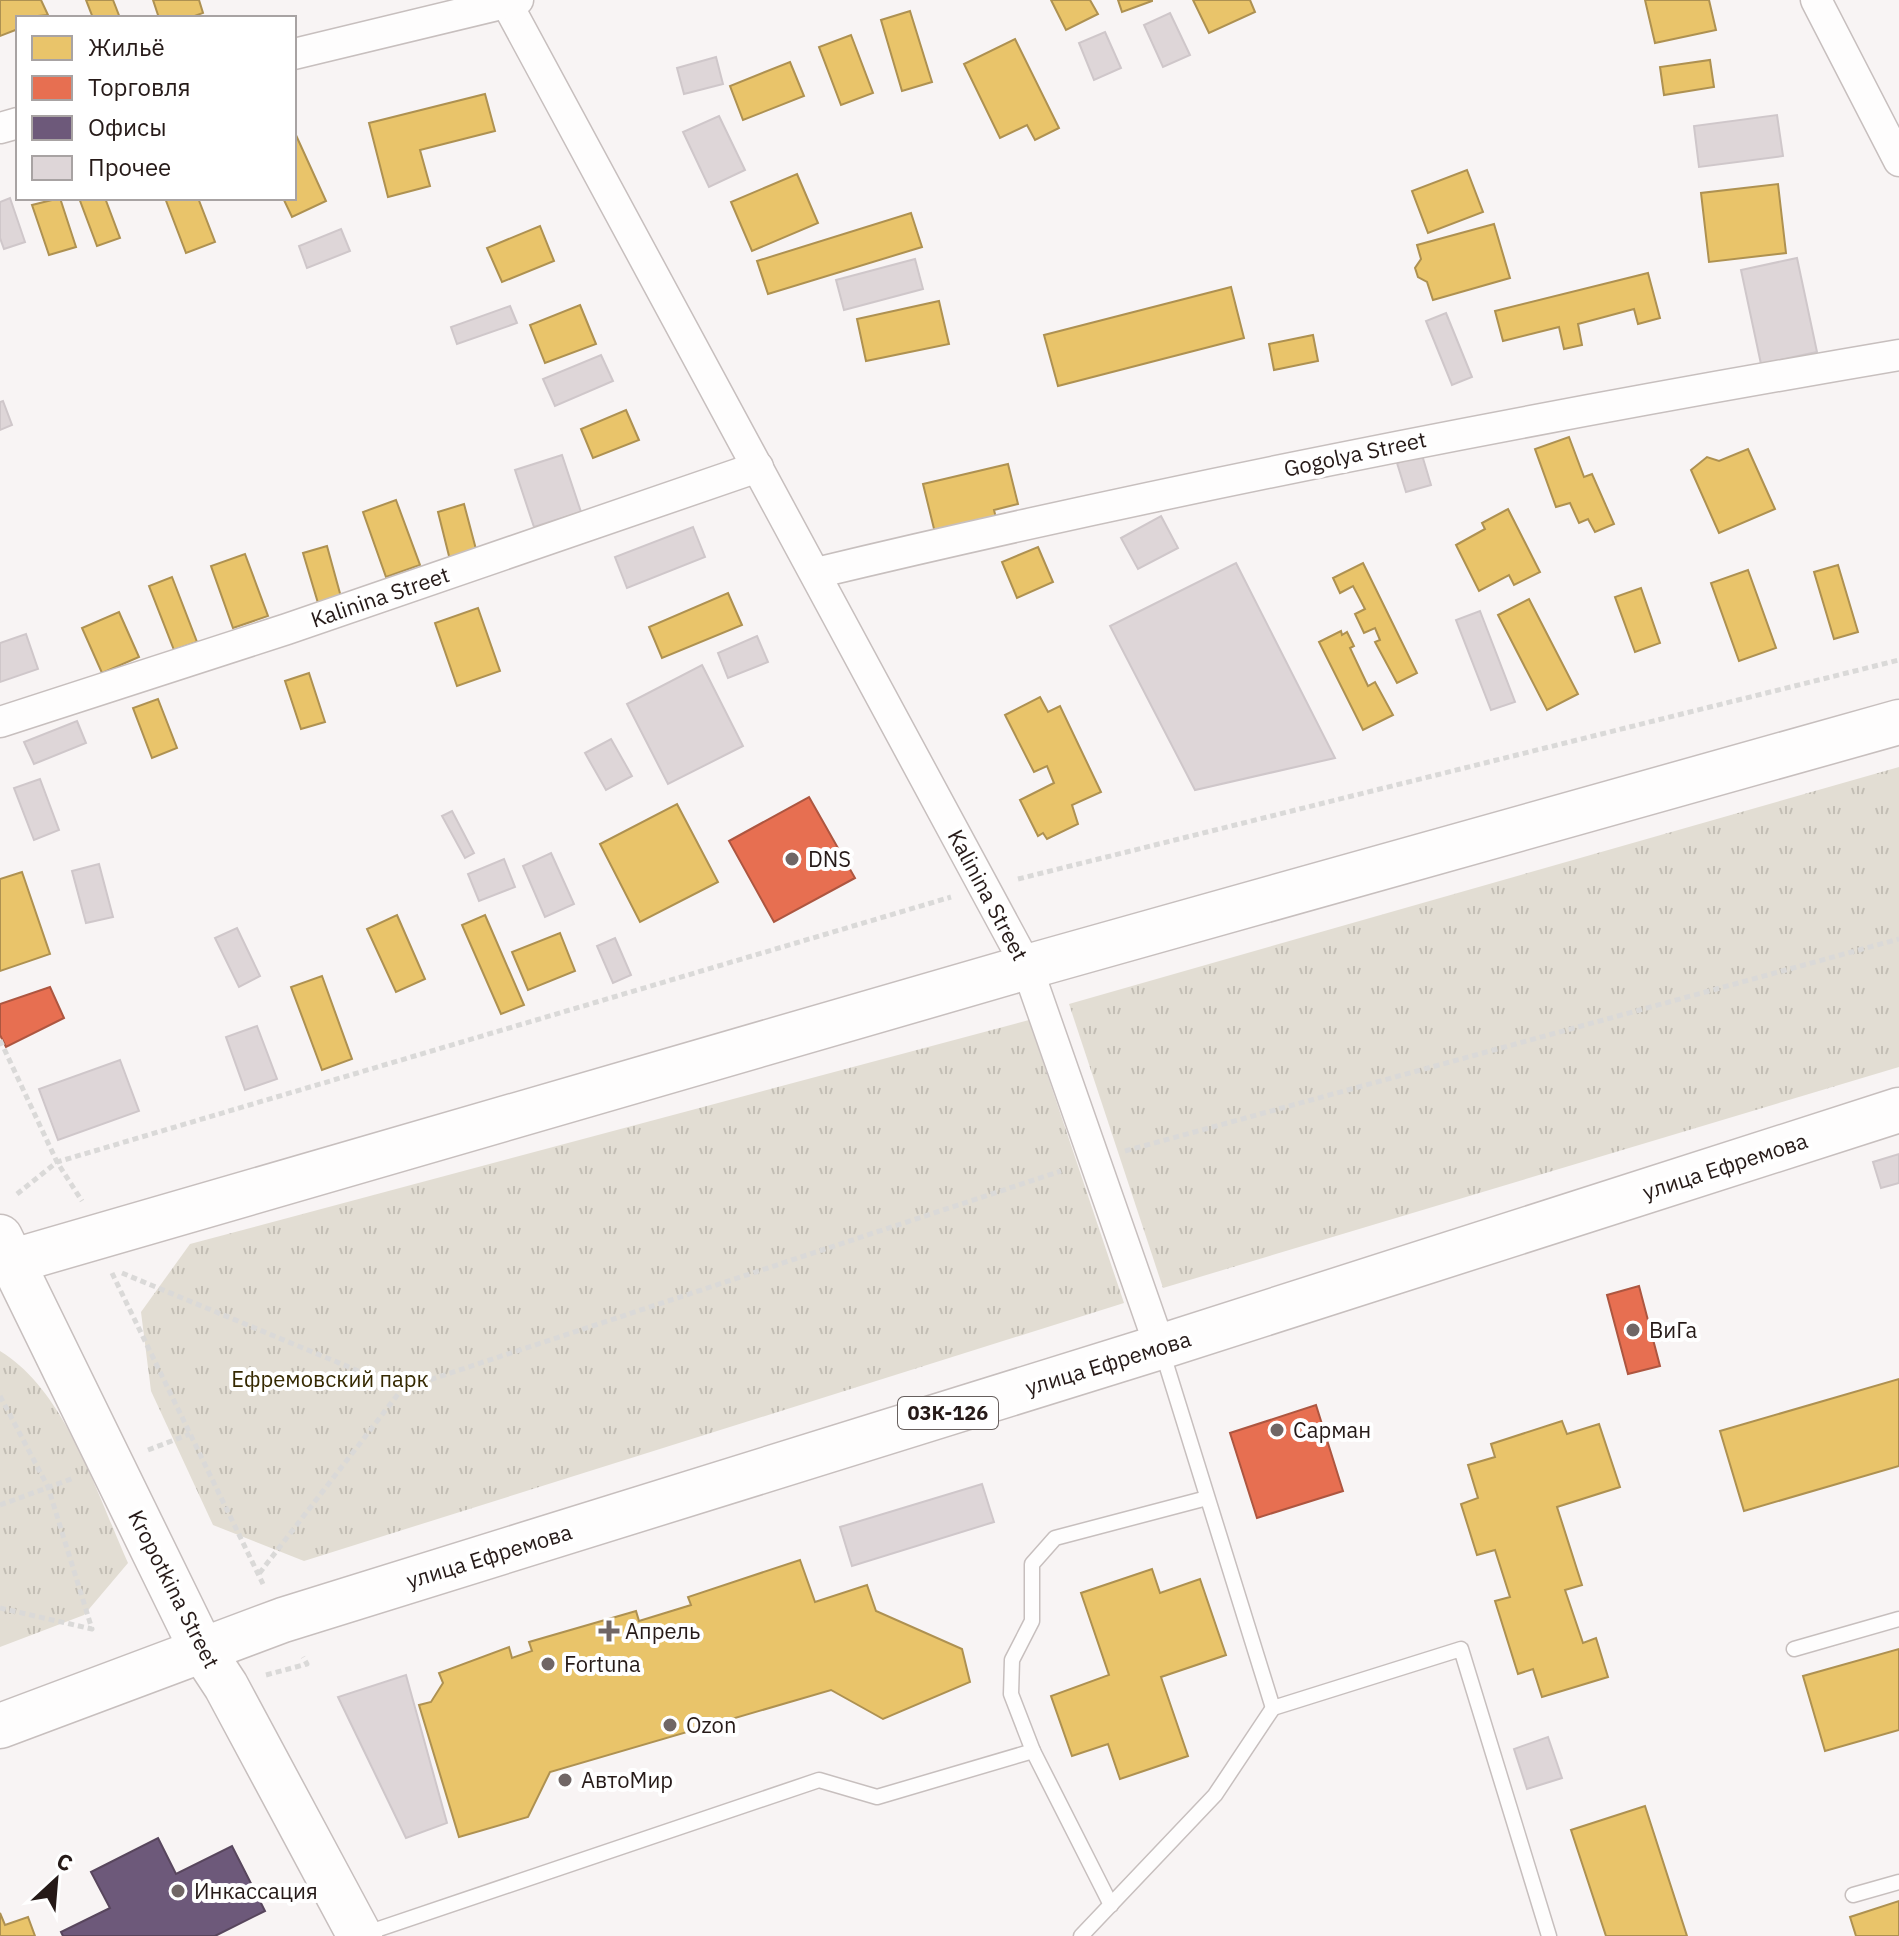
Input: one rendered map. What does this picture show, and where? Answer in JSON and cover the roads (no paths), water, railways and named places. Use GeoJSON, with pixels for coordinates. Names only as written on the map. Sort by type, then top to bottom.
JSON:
{"type":"FeatureCollection","features":[{"type":"Feature","properties":{"kind":"main road"},"geometry":{"type":"LineString","coordinates":[[4,1254],[1899,722]]}},
{"type":"Feature","properties":{"kind":"main road","name":"улица Ефремова"},"geometry":{"type":"LineString","coordinates":[[0,1726],[201,1648],[1160,1347],[1899,1110]]}},
{"type":"Feature","properties":{"kind":"main road","name":"Kropotkina Street"},"geometry":{"type":"LineString","coordinates":[[4,1254],[201,1648],[226,1686],[360,1936]]}},
{"type":"Feature","properties":{"kind":"street"},"geometry":{"type":"LineString","coordinates":[[296,53],[509,0]]}},
{"type":"Feature","properties":{"kind":"street","name":"Kalinina Street"},"geometry":{"type":"LineString","coordinates":[[509,0],[1027,967],[1160,1347]]}},
{"type":"Feature","properties":{"kind":"street"},"geometry":{"type":"LineString","coordinates":[[1816,0],[1899,161]]}},
{"type":"Feature","properties":{"kind":"street","name":"Gogolya Street"},"geometry":{"type":"LineString","coordinates":[[816,573],[995,530],[1498,424],[1899,355]]}},
{"type":"Feature","properties":{"kind":"street","name":"Kalinina Street"},"geometry":{"type":"LineString","coordinates":[[0,722],[758,467]]}},
{"type":"Feature","properties":{"kind":"lane"},"geometry":{"type":"LineString","coordinates":[[1160,1347],[1273,1708]]}},
{"type":"Feature","properties":{"kind":"lane"},"geometry":{"type":"LineString","coordinates":[[1111,1905],[1033,1751],[1011,1694],[1012,1660],[1032,1621],[1032,1564],[1055,1538],[1207,1498]]}},
{"type":"Feature","properties":{"kind":"lane"},"geometry":{"type":"LineString","coordinates":[[1794,1649],[1899,1619]]}},
{"type":"Feature","properties":{"kind":"lane"},"geometry":{"type":"LineString","coordinates":[[1081,1936],[1215,1795],[1273,1708],[1461,1649],[1549,1936]]}},
{"type":"Feature","properties":{"kind":"lane"},"geometry":{"type":"LineString","coordinates":[[360,1936],[819,1780],[877,1797],[1033,1751]]}},
{"type":"Feature","properties":{"kind":"lane"},"geometry":{"type":"LineString","coordinates":[[1853,1895],[1899,1882]]}},
{"type":"Feature","properties":{"kind":"place","name":"DNS"},"geometry":{"type":"Point","coordinates":[792,859]}},
{"type":"Feature","properties":{"kind":"place","name":"ВиГа"},"geometry":{"type":"Point","coordinates":[1633,1330]}},
{"type":"Feature","properties":{"kind":"place","name":"Сарман"},"geometry":{"type":"Point","coordinates":[1277,1430]}},
{"type":"Feature","properties":{"kind":"place","name":"Апрель"},"geometry":{"type":"Point","coordinates":[609,1631]}},
{"type":"Feature","properties":{"kind":"place","name":"Fortuna"},"geometry":{"type":"Point","coordinates":[548,1664]}},
{"type":"Feature","properties":{"kind":"place","name":"Ozon"},"geometry":{"type":"Point","coordinates":[670,1725]}},
{"type":"Feature","properties":{"kind":"place","name":"АвтоМир"},"geometry":{"type":"Point","coordinates":[565,1780]}},
{"type":"Feature","properties":{"kind":"place","name":"Инкассация"},"geometry":{"type":"Point","coordinates":[178,1891]}},
{"type":"Feature","properties":{"kind":"park label","name":"Ефремовский парк"},"geometry":{"type":"Point","coordinates":[330,1379]}}]}
